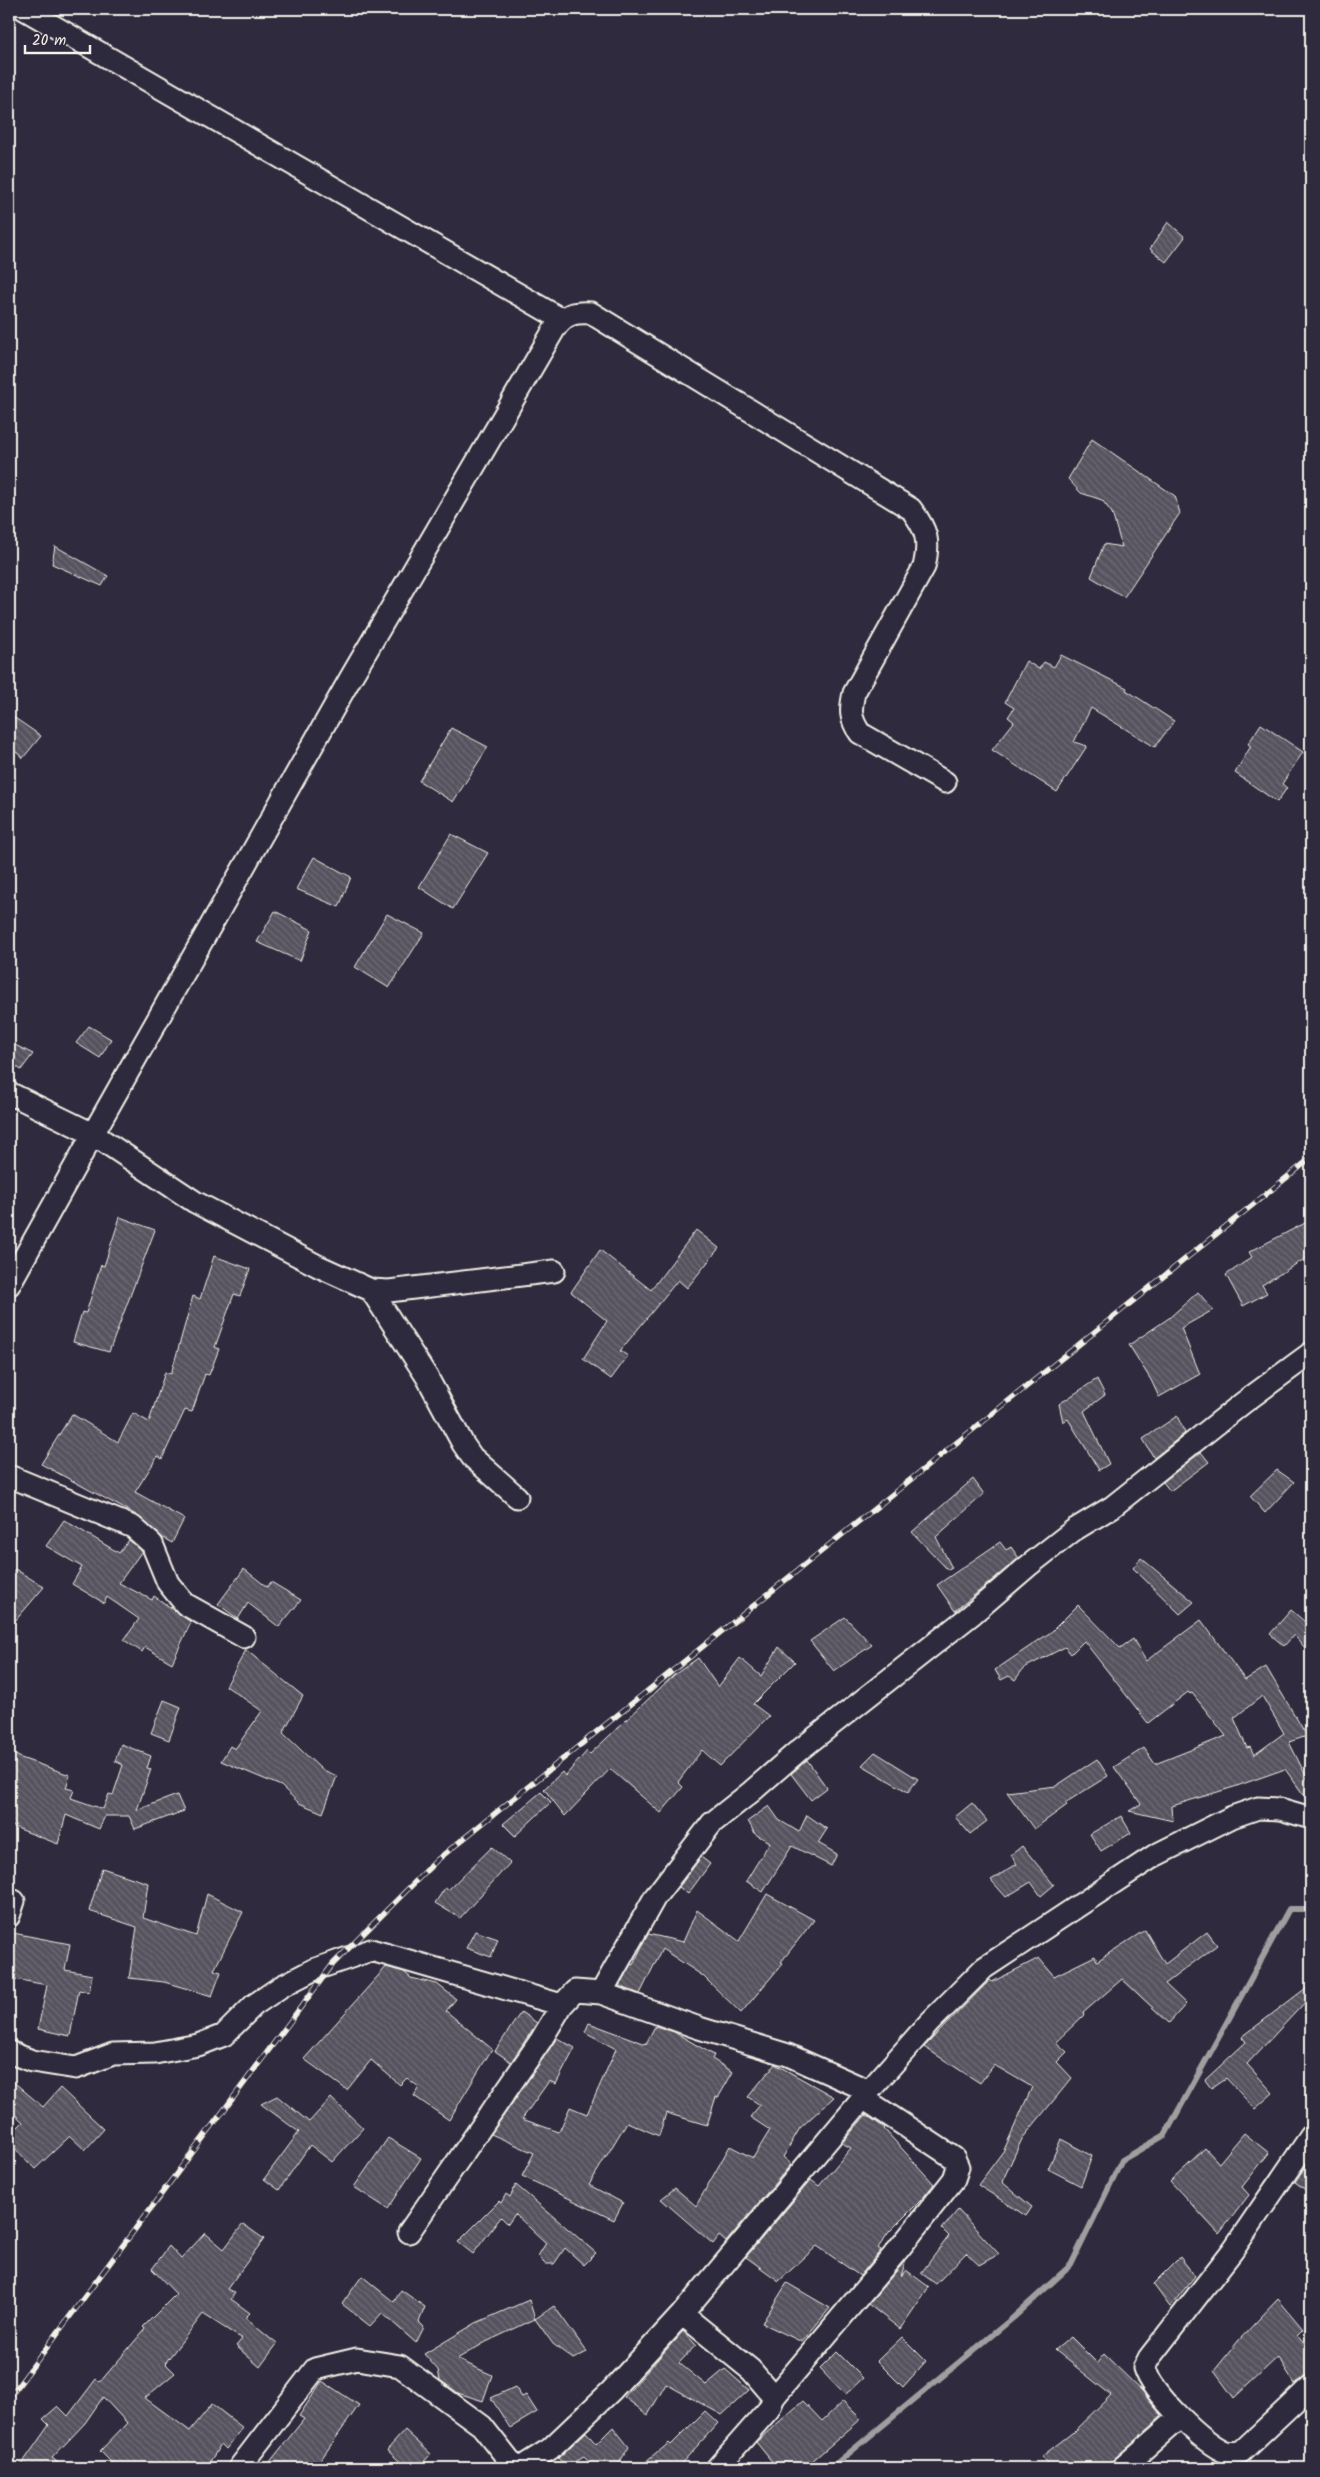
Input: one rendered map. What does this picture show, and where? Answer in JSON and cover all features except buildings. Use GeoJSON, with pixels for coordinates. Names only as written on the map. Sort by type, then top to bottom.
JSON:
{"type":"FeatureCollection","features":[{"type":"Feature","properties":{"kind":"street"},"geometry":{"type":"LineString","coordinates":[[24,9],[561,319]]}},
{"type":"Feature","properties":{"kind":"street"},"geometry":{"type":"LineString","coordinates":[[9,1285],[350,679],[561,319],[574,312],[591,313],[911,509],[924,526],[928,549],[924,567],[854,693],[850,709],[852,722],[860,733],[945,782]]}},
{"type":"Feature","properties":{"kind":"street"},"geometry":{"type":"LineString","coordinates":[[9,1093],[93,1134],[195,1202],[318,1266],[370,1290],[389,1291],[554,1271]]}},
{"type":"Feature","properties":{"kind":"street"},"geometry":{"type":"LineString","coordinates":[[370,1290],[427,1377],[467,1450],[517,1497]]}},
{"type":"Feature","properties":{"kind":"street"},"geometry":{"type":"LineString","coordinates":[[601,1993],[655,1897],[712,1823],[797,1752],[971,1615],[1028,1566],[1074,1530],[1112,1507],[1227,1415],[1311,1354]]}},
{"type":"Feature","properties":{"kind":"street"},"geometry":{"type":"LineString","coordinates":[[9,1476],[133,1527],[152,1544],[168,1583],[185,1604],[244,1637]]}},
{"type":"Feature","properties":{"kind":"street"},"geometry":{"type":"LineString","coordinates":[[520,2468],[550,2449],[611,2391],[682,2314],[929,2023],[984,1968],[1154,1856],[1232,1817],[1258,1808],[1280,1809],[1311,1818]]}},
{"type":"Feature","properties":{"kind":"street"},"geometry":{"type":"LineString","coordinates":[[9,2052],[32,2061],[76,2068],[113,2054],[165,2052],[198,2044],[224,2035],[254,2005],[282,1986],[313,1970],[371,1950],[562,2004]]}},
{"type":"Feature","properties":{"kind":"street"},"geometry":{"type":"LineString","coordinates":[[409,2232],[541,2040],[562,2004],[575,1991],[601,1993],[699,2028],[788,2055],[866,2095],[954,2158],[958,2167],[954,2179],[898,2250],[774,2397],[769,2409],[717,2468]]}},
{"type":"Feature","properties":{"kind":"street"},"geometry":{"type":"LineString","coordinates":[[1311,2136],[1233,2250],[1149,2358],[1144,2368],[1148,2380],[1180,2417],[1213,2446],[1228,2453],[1241,2452],[1311,2386]]}},
{"type":"Feature","properties":{"kind":"street"},"geometry":{"type":"LineString","coordinates":[[682,2314],[751,2370],[774,2397]]}},
{"type":"Feature","properties":{"kind":"street"},"geometry":{"type":"LineString","coordinates":[[239,2468],[315,2369],[357,2359],[400,2366],[482,2426],[515,2468]]}},
{"type":"Feature","properties":{"kind":"street"},"geometry":{"type":"LineString","coordinates":[[1122,2468],[1180,2417]]}},
{"type":"Feature","properties":{"kind":"waterway"},"geometry":{"type":"LineString","coordinates":[[831,2468],[1014,2317],[1071,2265],[1122,2160],[1165,2135],[1289,1909],[1311,1909]]}},
{"type":"Feature","properties":{"kind":"railway"},"geometry":{"type":"LineString","coordinates":[[9,2398],[333,1964],[437,1860],[1311,1158]]}}]}
